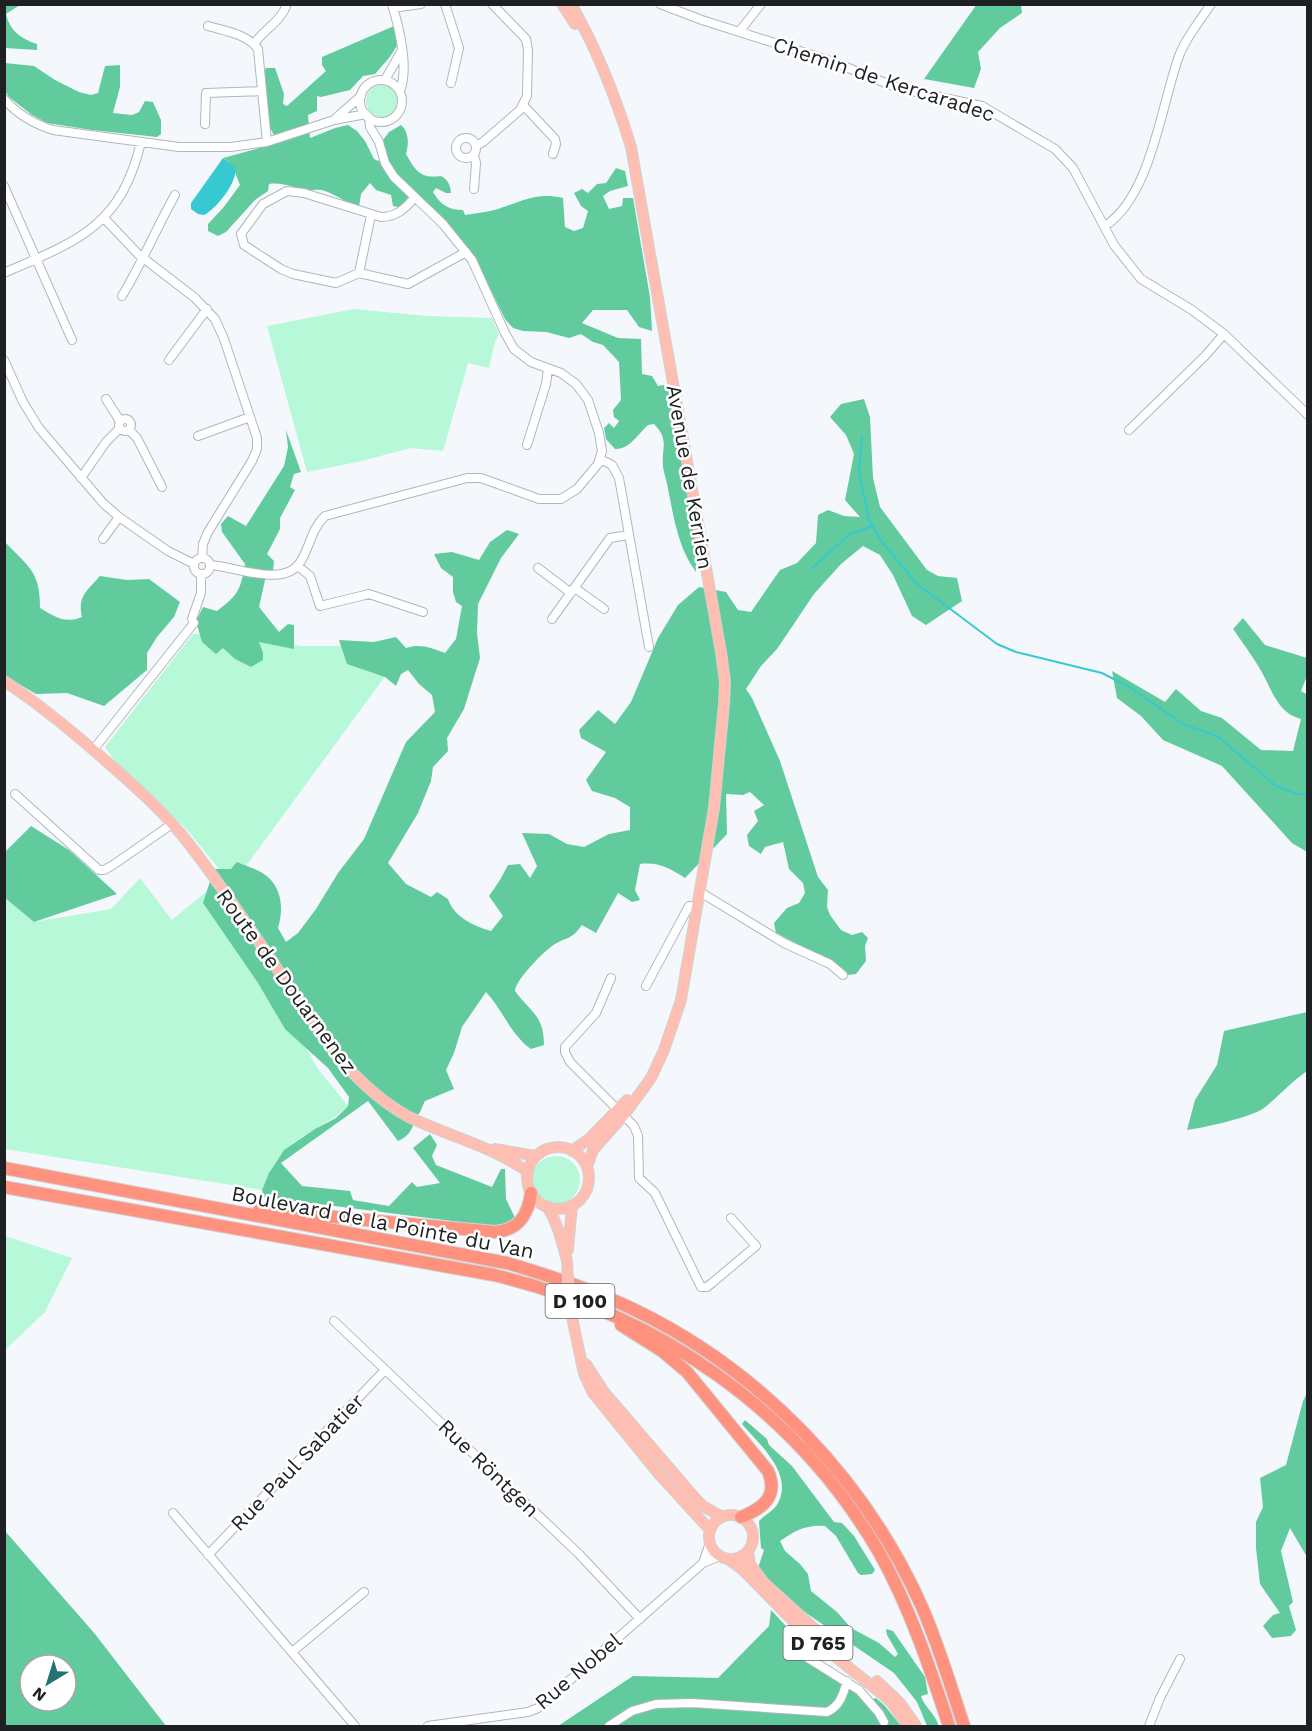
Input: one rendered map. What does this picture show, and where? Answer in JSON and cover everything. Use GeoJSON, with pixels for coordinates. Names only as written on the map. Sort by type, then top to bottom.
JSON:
{"type":"FeatureCollection","features":[{"type":"Feature","properties":{"kind":"highway","name":"Boulevard de la Pointe du Van"},"geometry":{"type":"LineString","coordinates":[[4,1168],[507,1263],[550,1276],[633,1309],[717,1358],[764,1395],[800,1428],[829,1460],[871,1516],[897,1557],[922,1608],[964,1726]]}},
{"type":"Feature","properties":{"kind":"highway","name":"Boulevard de la Pointe du Van"},"geometry":{"type":"LineString","coordinates":[[4,1187],[449,1266],[524,1282],[598,1308],[655,1335],[695,1359],[734,1387],[790,1437],[829,1479],[880,1555],[920,1642],[949,1726]]}},
{"type":"Feature","properties":{"kind":"highway"},"geometry":{"type":"LineString","coordinates":[[213,1208],[273,1210],[495,1232],[512,1228],[523,1220],[531,1193]]}},
{"type":"Feature","properties":{"kind":"highway"},"geometry":{"type":"LineString","coordinates":[[524,1282],[622,1326],[662,1351],[699,1384],[763,1464],[771,1478],[771,1489],[765,1504],[741,1517]]}},
{"type":"Feature","properties":{"kind":"main road","name":"Avenue de Kerrien"},"geometry":{"type":"LineString","coordinates":[[562,4],[596,54]]}},
{"type":"Feature","properties":{"kind":"main road","name":"Avenue de Kerrien"},"geometry":{"type":"LineString","coordinates":[[571,4],[596,54],[621,114],[636,172],[723,662],[724,704],[718,779],[684,988],[673,1025],[643,1078],[593,1150],[586,1167]]}},
{"type":"Feature","properties":{"kind":"main road","name":"Route de Douarnenez"},"geometry":{"type":"LineString","coordinates":[[4,681],[43,708],[93,750],[172,824],[217,882],[333,1051],[358,1079],[388,1104],[408,1116],[484,1147],[528,1172]]}},
{"type":"Feature","properties":{"kind":"main road","name":"Avenue de Kerrien"},"geometry":{"type":"LineString","coordinates":[[572,1151],[621,1112]]}},
{"type":"Feature","properties":{"kind":"main road","name":"Route de Douarnenez"},"geometry":{"type":"LineString","coordinates":[[484,1147],[536,1156]]}},
{"type":"Feature","properties":{"kind":"main road"},"geometry":{"type":"LineString","coordinates":[[554,1147],[572,1151],[583,1160],[586,1167],[588,1185],[579,1200],[572,1205],[555,1209],[538,1201],[528,1186],[528,1172],[536,1156],[554,1147]]}},
{"type":"Feature","properties":{"kind":"main road"},"geometry":{"type":"LineString","coordinates":[[572,1205],[567,1261],[569,1298],[584,1374],[593,1393],[658,1473],[710,1530]]}},
{"type":"Feature","properties":{"kind":"main road"},"geometry":{"type":"LineString","coordinates":[[547,1206],[561,1235],[567,1261]]}},
{"type":"Feature","properties":{"kind":"main road"},"geometry":{"type":"LineString","coordinates":[[580,1354],[603,1392],[690,1492],[703,1506],[722,1517]]}},
{"type":"Feature","properties":{"kind":"main road"},"geometry":{"type":"LineString","coordinates":[[732,1515],[741,1517],[750,1526],[752,1533],[748,1551],[735,1558],[715,1553],[710,1543],[710,1530],[717,1520],[732,1515]]}},
{"type":"Feature","properties":{"kind":"main road","name":"D 765"},"geometry":{"type":"LineString","coordinates":[[748,1551],[750,1564],[756,1573],[831,1644],[893,1694],[916,1726]]}},
{"type":"Feature","properties":{"kind":"main road","name":"D 765"},"geometry":{"type":"LineString","coordinates":[[724,1557],[742,1569],[802,1630],[891,1702],[908,1726]]}},
{"type":"Feature","properties":{"kind":"street"},"geometry":{"type":"LineString","coordinates":[[254,44],[278,20],[287,4]]}},
{"type":"Feature","properties":{"kind":"street"},"geometry":{"type":"LineString","coordinates":[[4,99],[21,114],[46,128],[75,134],[179,147],[243,146],[267,142],[334,120],[367,116],[384,122],[399,112],[402,103],[400,91],[404,73],[400,37],[393,6],[421,4]]}},
{"type":"Feature","properties":{"kind":"street"},"geometry":{"type":"LineString","coordinates":[[445,4],[459,48],[451,83]]}},
{"type":"Feature","properties":{"kind":"street"},"geometry":{"type":"LineString","coordinates":[[474,189],[476,163],[474,155],[477,146],[524,106],[528,90],[526,39],[492,4]]}},
{"type":"Feature","properties":{"kind":"street","name":"Chemin de Kercaradec"},"geometry":{"type":"LineString","coordinates":[[660,4],[831,61],[906,90],[971,103],[993,112],[1055,149],[1080,179],[1122,256],[1141,279],[1192,310],[1224,334],[1308,415]]}},
{"type":"Feature","properties":{"kind":"street"},"geometry":{"type":"LineString","coordinates":[[739,32],[761,4]]}},
{"type":"Feature","properties":{"kind":"street"},"geometry":{"type":"LineString","coordinates":[[1105,226],[1124,209],[1133,195],[1154,141],[1180,55],[1190,35],[1211,4]]}},
{"type":"Feature","properties":{"kind":"street"},"geometry":{"type":"LineString","coordinates":[[208,26],[243,37],[254,44],[259,53],[267,142]]}},
{"type":"Feature","properties":{"kind":"street"},"geometry":{"type":"LineString","coordinates":[[385,80],[401,51]]}},
{"type":"Feature","properties":{"kind":"street"},"geometry":{"type":"LineString","coordinates":[[334,120],[361,95],[370,83],[385,80],[393,83],[400,91]]}},
{"type":"Feature","properties":{"kind":"street"},"geometry":{"type":"LineString","coordinates":[[205,124],[206,93],[262,91]]}},
{"type":"Feature","properties":{"kind":"street"},"geometry":{"type":"LineString","coordinates":[[5,363],[27,410],[44,435],[107,507],[168,551],[198,561],[206,560],[210,565],[279,575],[298,566],[316,528],[325,516],[474,473],[534,498],[556,500],[573,493],[600,459],[602,448],[599,433],[584,393],[571,379],[531,362],[514,349],[478,271],[466,252],[443,224],[414,198],[389,170],[379,142],[362,109],[361,95]]}},
{"type":"Feature","properties":{"kind":"street"},"geometry":{"type":"LineString","coordinates":[[524,106],[555,139],[553,154]]}},
{"type":"Feature","properties":{"kind":"street"},"geometry":{"type":"LineString","coordinates":[[379,142],[384,122]]}},
{"type":"Feature","properties":{"kind":"street"},"geometry":{"type":"LineString","coordinates":[[474,155],[468,157],[453,150],[462,139],[471,140],[477,146]]}},
{"type":"Feature","properties":{"kind":"street"},"geometry":{"type":"LineString","coordinates":[[4,273],[37,259],[92,230],[104,218],[126,187],[141,142]]}},
{"type":"Feature","properties":{"kind":"street"},"geometry":{"type":"LineString","coordinates":[[4,186],[72,340]]}},
{"type":"Feature","properties":{"kind":"street"},"geometry":{"type":"LineString","coordinates":[[414,198],[395,215],[381,217],[304,193],[288,191],[263,204],[241,234],[244,245],[281,269],[293,274],[336,283],[359,273],[408,284],[466,252]]}},
{"type":"Feature","properties":{"kind":"street"},"geometry":{"type":"LineString","coordinates":[[122,296],[175,195]]}},
{"type":"Feature","properties":{"kind":"street"},"geometry":{"type":"LineString","coordinates":[[359,273],[371,215]]}},
{"type":"Feature","properties":{"kind":"street"},"geometry":{"type":"LineString","coordinates":[[104,218],[143,259],[207,309],[221,331],[257,438],[255,454],[204,539],[195,570],[201,574]]}},
{"type":"Feature","properties":{"kind":"street"},"geometry":{"type":"LineString","coordinates":[[169,360],[207,309]]}},
{"type":"Feature","properties":{"kind":"street"},"geometry":{"type":"LineString","coordinates":[[1129,430],[1205,356],[1224,334]]}},
{"type":"Feature","properties":{"kind":"street"},"geometry":{"type":"LineString","coordinates":[[527,445],[546,384],[548,369]]}},
{"type":"Feature","properties":{"kind":"street"},"geometry":{"type":"LineString","coordinates":[[106,399],[123,427],[137,438],[162,487]]}},
{"type":"Feature","properties":{"kind":"street"},"geometry":{"type":"LineString","coordinates":[[198,436],[250,417]]}},
{"type":"Feature","properties":{"kind":"street"},"geometry":{"type":"LineString","coordinates":[[81,478],[106,442],[123,427]]}},
{"type":"Feature","properties":{"kind":"street"},"geometry":{"type":"LineString","coordinates":[[600,459],[612,465],[617,473],[649,647]]}},
{"type":"Feature","properties":{"kind":"street"},"geometry":{"type":"LineString","coordinates":[[103,539],[118,517]]}},
{"type":"Feature","properties":{"kind":"street"},"geometry":{"type":"LineString","coordinates":[[552,619],[610,538],[628,535]]}},
{"type":"Feature","properties":{"kind":"street"},"geometry":{"type":"LineString","coordinates":[[201,574],[207,572],[210,565]]}},
{"type":"Feature","properties":{"kind":"street"},"geometry":{"type":"LineString","coordinates":[[298,566],[310,576],[320,606],[369,594],[423,612]]}},
{"type":"Feature","properties":{"kind":"street"},"geometry":{"type":"LineString","coordinates":[[538,568],[604,609]]}},
{"type":"Feature","properties":{"kind":"street"},"geometry":{"type":"LineString","coordinates":[[93,750],[193,621],[201,593],[201,574]]}},
{"type":"Feature","properties":{"kind":"street"},"geometry":{"type":"LineString","coordinates":[[15,794],[99,870],[113,865],[172,824]]}},
{"type":"Feature","properties":{"kind":"street"},"geometry":{"type":"LineString","coordinates":[[700,892],[784,943],[830,964],[843,975]]}},
{"type":"Feature","properties":{"kind":"street"},"geometry":{"type":"LineString","coordinates":[[646,986],[689,906],[697,907]]}},
{"type":"Feature","properties":{"kind":"street"},"geometry":{"type":"LineString","coordinates":[[611,978],[596,1013],[565,1047],[565,1052],[570,1062],[634,1126],[638,1136],[639,1178],[655,1192],[700,1287],[707,1287],[756,1246],[731,1218]]}},
{"type":"Feature","properties":{"kind":"street","name":"Rue Röntgen"},"geometry":{"type":"LineString","coordinates":[[334,1321],[571,1546],[640,1619]]}},
{"type":"Feature","properties":{"kind":"street","name":"Rue Paul Sabatier"},"geometry":{"type":"LineString","coordinates":[[208,1555],[386,1370]]}},
{"type":"Feature","properties":{"kind":"street"},"geometry":{"type":"LineString","coordinates":[[173,1513],[355,1726]]}},
{"type":"Feature","properties":{"kind":"street","name":"Rue Nobel"},"geometry":{"type":"LineString","coordinates":[[703,1563],[710,1543]]}},
{"type":"Feature","properties":{"kind":"street","name":"Rue Nobel"},"geometry":{"type":"LineString","coordinates":[[428,1726],[528,1712],[538,1708],[703,1563],[724,1557]]}},
{"type":"Feature","properties":{"kind":"street"},"geometry":{"type":"LineString","coordinates":[[292,1652],[364,1592]]}},
{"type":"Feature","properties":{"kind":"street"},"geometry":{"type":"LineString","coordinates":[[801,1617],[802,1630],[798,1640],[800,1653],[847,1681],[866,1697],[884,1722]]}},
{"type":"Feature","properties":{"kind":"street"},"geometry":{"type":"LineString","coordinates":[[1149,1726],[1180,1659]]}},
{"type":"Feature","properties":{"kind":"street"},"geometry":{"type":"LineString","coordinates":[[609,1726],[632,1711],[656,1704],[692,1702],[827,1712],[837,1706],[841,1700],[847,1681]]}},
{"type":"Feature","properties":{"kind":"green space"},"geometry":{"type":"Polygon","coordinates":[[[5,4],[20,5],[6,14],[8,20],[17,34],[37,44],[37,50],[5,48],[5,4]]]}},
{"type":"Feature","properties":{"kind":"green space"},"geometry":{"type":"Polygon","coordinates":[[[977,4],[1021,5],[1022,13],[1000,28],[978,52],[981,69],[974,88],[924,79],[977,4]]]}},
{"type":"Feature","properties":{"kind":"green space"},"geometry":{"type":"Polygon","coordinates":[[[394,26],[397,46],[375,74],[363,76],[350,90],[317,96],[317,111],[308,115],[310,138],[348,125],[357,131],[374,159],[378,161],[386,153],[383,140],[389,132],[401,125],[408,138],[406,154],[415,169],[423,175],[441,176],[448,183],[451,193],[436,188],[433,192],[445,206],[463,210],[465,215],[494,210],[522,200],[553,196],[563,198],[565,227],[574,231],[583,228],[588,211],[581,206],[574,193],[582,189],[588,193],[597,184],[606,183],[616,168],[625,171],[628,186],[610,191],[603,196],[609,209],[622,206],[623,198],[633,198],[650,297],[652,331],[639,327],[627,310],[593,310],[582,323],[618,338],[641,339],[642,374],[652,376],[658,386],[664,385],[670,390],[697,536],[696,572],[685,553],[678,532],[663,470],[664,444],[659,430],[654,424],[648,425],[629,444],[620,449],[615,449],[606,439],[604,428],[609,423],[614,428],[619,421],[614,417],[613,410],[621,400],[619,362],[603,345],[581,334],[569,338],[546,332],[513,328],[505,319],[482,272],[412,192],[404,204],[398,207],[393,206],[391,195],[376,190],[370,183],[361,194],[359,207],[322,190],[269,184],[268,191],[255,200],[226,232],[218,236],[208,231],[208,224],[240,185],[232,167],[223,158],[277,141],[267,122],[264,72],[266,68],[275,68],[284,94],[283,104],[287,106],[326,71],[322,65],[322,57],[394,26]]]}},
{"type":"Feature","properties":{"kind":"green space"},"geometry":{"type":"Polygon","coordinates":[[[5,63],[34,66],[55,80],[79,92],[91,95],[98,93],[105,66],[120,65],[120,87],[113,113],[132,115],[139,112],[145,101],[153,102],[161,120],[161,134],[157,137],[47,123],[32,115],[9,97],[5,91],[5,63]]]}},
{"type":"Feature","properties":{"kind":"green space"},"geometry":{"type":"Polygon","coordinates":[[[382,85],[393,90],[398,101],[393,112],[382,117],[371,112],[366,101],[371,90],[382,85]]]}},
{"type":"Feature","properties":{"kind":"green space"},"geometry":{"type":"Polygon","coordinates":[[[354,309],[427,316],[492,318],[499,334],[489,368],[468,363],[443,451],[410,448],[307,472],[267,326],[354,309]]]}},
{"type":"Feature","properties":{"kind":"green space"},"geometry":{"type":"Polygon","coordinates":[[[864,399],[870,417],[873,478],[880,507],[927,570],[938,576],[957,578],[962,601],[926,625],[912,616],[893,575],[880,555],[863,546],[841,564],[814,594],[777,649],[761,666],[746,689],[780,761],[818,877],[828,890],[827,907],[830,915],[841,930],[852,935],[862,932],[868,938],[865,946],[866,961],[856,974],[848,975],[837,964],[776,933],[774,923],[787,908],[799,903],[805,893],[803,883],[789,869],[783,842],[765,847],[761,854],[749,846],[747,835],[758,821],[754,811],[764,805],[750,792],[743,795],[726,794],[727,834],[685,878],[664,867],[640,864],[635,890],[640,900],[632,902],[618,893],[596,933],[582,925],[572,935],[544,953],[520,980],[515,991],[539,1021],[544,1045],[531,1049],[524,1043],[486,992],[462,1027],[446,1070],[454,1089],[425,1101],[419,1114],[415,1115],[406,1137],[398,1141],[368,1101],[281,1163],[302,1186],[350,1191],[353,1200],[389,1206],[412,1182],[417,1187],[440,1183],[413,1148],[430,1134],[437,1145],[432,1156],[436,1165],[492,1187],[501,1169],[505,1169],[506,1199],[516,1220],[504,1225],[483,1225],[264,1197],[262,1190],[269,1173],[284,1150],[336,1118],[348,1106],[349,1097],[328,1068],[285,1029],[258,983],[203,903],[214,869],[231,869],[237,862],[270,879],[280,898],[281,913],[278,928],[286,942],[298,933],[364,839],[406,742],[435,712],[432,695],[408,670],[401,674],[396,686],[385,677],[347,664],[339,640],[374,642],[396,637],[406,648],[421,646],[445,653],[456,639],[462,606],[456,602],[453,577],[441,568],[434,554],[452,552],[479,560],[490,542],[507,530],[519,534],[501,558],[478,604],[477,633],[480,658],[464,709],[447,738],[448,751],[433,767],[431,781],[418,813],[388,863],[406,884],[431,897],[437,892],[448,899],[455,911],[465,920],[491,931],[503,916],[489,896],[508,865],[520,864],[530,878],[537,866],[522,833],[549,834],[567,844],[584,847],[609,834],[630,830],[630,807],[615,798],[592,791],[586,780],[606,752],[581,738],[579,730],[598,710],[615,724],[631,702],[658,638],[678,605],[699,587],[726,592],[738,610],[751,612],[780,570],[797,563],[816,543],[818,515],[828,510],[844,516],[860,517],[845,500],[854,454],[846,435],[830,417],[841,404],[864,399]]]}},
{"type":"Feature","properties":{"kind":"green space"},"geometry":{"type":"Polygon","coordinates":[[[286,430],[301,472],[294,474],[290,487],[295,490],[280,518],[280,529],[267,554],[274,561],[273,571],[267,571],[259,607],[279,632],[288,624],[294,625],[294,649],[259,642],[263,660],[251,667],[235,659],[223,648],[216,654],[202,642],[196,621],[203,607],[217,611],[234,596],[240,586],[245,564],[222,532],[221,524],[228,516],[246,526],[284,466],[288,447],[286,430]]]}},
{"type":"Feature","properties":{"kind":"green space"},"geometry":{"type":"Polygon","coordinates":[[[4,541],[35,577],[40,608],[65,620],[82,617],[82,599],[100,576],[127,580],[149,579],[180,602],[174,617],[147,653],[147,670],[104,706],[67,693],[36,694],[5,676],[4,541]]]}},
{"type":"Feature","properties":{"kind":"green space"},"geometry":{"type":"Polygon","coordinates":[[[1243,618],[1265,645],[1307,658],[1307,676],[1301,691],[1308,695],[1307,852],[1292,843],[1222,766],[1163,740],[1141,716],[1117,698],[1112,671],[1165,702],[1176,689],[1201,711],[1222,718],[1261,750],[1293,751],[1301,719],[1293,716],[1281,706],[1257,664],[1233,629],[1243,618]]]}},
{"type":"Feature","properties":{"kind":"green space"},"geometry":{"type":"Polygon","coordinates":[[[241,633],[267,641],[302,646],[347,646],[400,656],[232,885],[189,832],[147,790],[119,767],[105,747],[193,634],[241,633]]]}},
{"type":"Feature","properties":{"kind":"green space"},"geometry":{"type":"Polygon","coordinates":[[[31,826],[69,850],[117,894],[34,922],[4,897],[5,852],[31,826]]]}},
{"type":"Feature","properties":{"kind":"green space"},"geometry":{"type":"Polygon","coordinates":[[[140,878],[172,920],[212,887],[318,1069],[348,1106],[286,1149],[275,1163],[262,1190],[5,1149],[4,897],[34,922],[111,909],[140,878]]]}},
{"type":"Feature","properties":{"kind":"green space"},"geometry":{"type":"Polygon","coordinates":[[[1307,1012],[1307,1071],[1258,1111],[1227,1122],[1187,1130],[1195,1100],[1217,1065],[1224,1031],[1307,1012]]]}},
{"type":"Feature","properties":{"kind":"green space"},"geometry":{"type":"Polygon","coordinates":[[[551,1156],[561,1156],[573,1163],[580,1175],[580,1185],[573,1197],[561,1204],[551,1204],[536,1193],[532,1185],[532,1175],[543,1160],[551,1156]]]}},
{"type":"Feature","properties":{"kind":"green space"},"geometry":{"type":"Polygon","coordinates":[[[5,1236],[72,1258],[45,1312],[5,1350],[5,1236]]]}},
{"type":"Feature","properties":{"kind":"green space"},"geometry":{"type":"Polygon","coordinates":[[[1307,1393],[1307,1557],[1290,1528],[1281,1551],[1293,1602],[1289,1606],[1296,1630],[1291,1636],[1272,1638],[1263,1626],[1273,1615],[1280,1613],[1260,1584],[1256,1522],[1263,1507],[1260,1478],[1286,1465],[1307,1393]]]}},
{"type":"Feature","properties":{"kind":"green space"},"geometry":{"type":"Polygon","coordinates":[[[745,1420],[767,1439],[769,1445],[792,1466],[834,1522],[842,1523],[854,1536],[875,1570],[872,1574],[858,1573],[836,1536],[825,1526],[807,1527],[790,1534],[780,1541],[785,1551],[808,1574],[811,1591],[837,1612],[851,1628],[879,1643],[895,1657],[898,1654],[886,1629],[893,1631],[925,1677],[928,1694],[921,1696],[939,1726],[927,1726],[917,1702],[894,1673],[790,1602],[771,1586],[758,1568],[764,1550],[761,1548],[759,1521],[777,1504],[782,1490],[781,1480],[772,1459],[742,1424],[745,1420]]]}},
{"type":"Feature","properties":{"kind":"green space"},"geometry":{"type":"Polygon","coordinates":[[[5,1531],[95,1634],[166,1726],[5,1726],[5,1531]]]}},
{"type":"Feature","properties":{"kind":"green space"},"geometry":{"type":"Polygon","coordinates":[[[771,1610],[785,1625],[799,1657],[851,1688],[867,1701],[876,1698],[901,1726],[558,1726],[633,1676],[718,1678],[769,1626],[771,1610]]]}},
{"type":"Feature","properties":{"kind":"water"},"geometry":{"type":"Polygon","coordinates":[[[223,158],[235,167],[234,180],[209,212],[204,215],[198,214],[191,209],[191,203],[223,158]]]}},
{"type":"Feature","properties":{"kind":"waterway"},"geometry":{"type":"LineString","coordinates":[[862,436],[859,471],[869,520],[882,542],[917,584],[997,644],[1016,652],[1102,673],[1131,688],[1183,724],[1217,736],[1276,786],[1297,794],[1308,794]]}},
{"type":"Feature","properties":{"kind":"waterway"},"geometry":{"type":"LineString","coordinates":[[812,568],[850,534],[873,526]]}}]}
